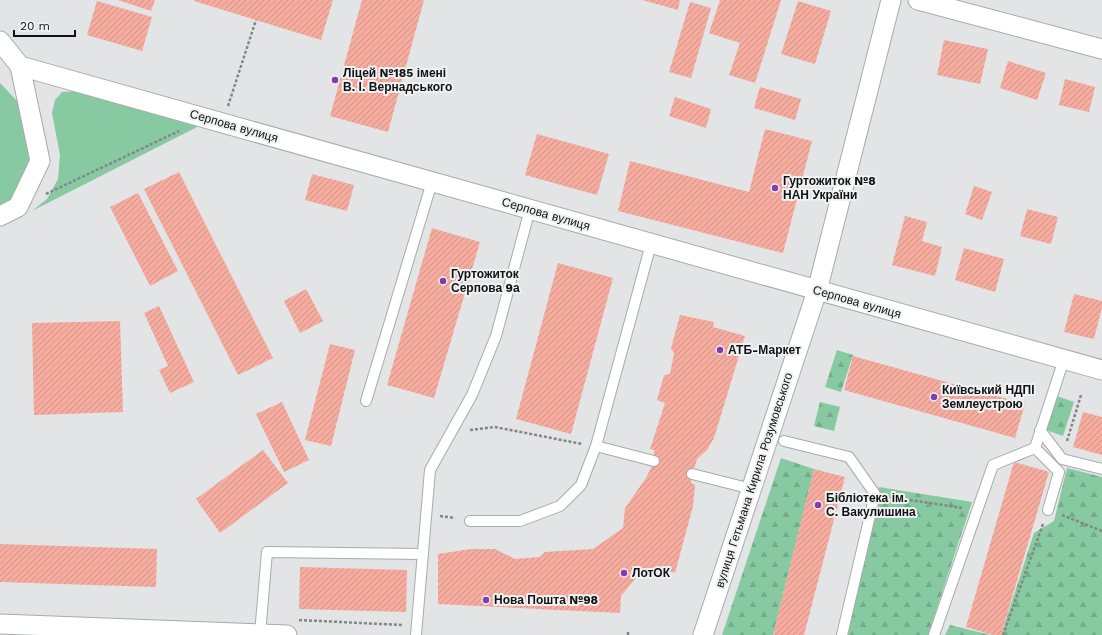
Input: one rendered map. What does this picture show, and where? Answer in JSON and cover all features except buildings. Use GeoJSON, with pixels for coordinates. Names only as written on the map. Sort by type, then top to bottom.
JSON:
{"type":"FeatureCollection","features":[{"type":"Feature","properties":{"kind":"street","name":"вулиця Гетьмана Кирила Розумовського"},"geometry":{"type":"LineString","coordinates":[[703,635],[817,291],[891,0]]}},
{"type":"Feature","properties":{"kind":"street"},"geometry":{"type":"LineString","coordinates":[[918,0],[1102,49]]}},
{"type":"Feature","properties":{"kind":"street"},"geometry":{"type":"LineString","coordinates":[[0,41],[20,66],[40,161],[18,207],[0,216]]}},
{"type":"Feature","properties":{"kind":"street","name":"Серпова вулиця"},"geometry":{"type":"LineString","coordinates":[[20,66],[1102,370]]}},
{"type":"Feature","properties":{"kind":"street"},"geometry":{"type":"LineString","coordinates":[[0,624],[236,634],[260,634],[289,627]]}},
{"type":"Feature","properties":{"kind":"lane"},"geometry":{"type":"LineString","coordinates":[[366,400],[432,182]]}},
{"type":"Feature","properties":{"kind":"lane"},"geometry":{"type":"LineString","coordinates":[[416,630],[430,470],[472,395],[496,336],[530,209]]}},
{"type":"Feature","properties":{"kind":"lane"},"geometry":{"type":"LineString","coordinates":[[470,521],[520,521],[560,506],[581,485],[596,446],[651,244]]}},
{"type":"Feature","properties":{"kind":"lane"},"geometry":{"type":"LineString","coordinates":[[1035,448],[1064,359]]}},
{"type":"Feature","properties":{"kind":"lane"},"geometry":{"type":"LineString","coordinates":[[1040,430],[1062,459],[1102,469]]}},
{"type":"Feature","properties":{"kind":"lane"},"geometry":{"type":"LineString","coordinates":[[784,441],[850,457],[875,494],[842,635]]}},
{"type":"Feature","properties":{"kind":"lane"},"geometry":{"type":"LineString","coordinates":[[596,446],[654,461]]}},
{"type":"Feature","properties":{"kind":"lane"},"geometry":{"type":"LineString","coordinates":[[1035,448],[1059,472],[1048,510]]}},
{"type":"Feature","properties":{"kind":"lane"},"geometry":{"type":"LineString","coordinates":[[934,635],[993,465],[1035,448]]}},
{"type":"Feature","properties":{"kind":"lane"},"geometry":{"type":"LineString","coordinates":[[692,474],[752,489]]}},
{"type":"Feature","properties":{"kind":"lane"},"geometry":{"type":"LineString","coordinates":[[260,634],[267,552],[423,554]]}},
{"type":"Feature","properties":{"kind":"path"},"geometry":{"type":"LineString","coordinates":[[18,207],[214,121],[256,20]]}},
{"type":"Feature","properties":{"kind":"path"},"geometry":{"type":"LineString","coordinates":[[1062,459],[1081,395]]}},
{"type":"Feature","properties":{"kind":"path"},"geometry":{"type":"LineString","coordinates":[[451,433],[495,427],[596,446]]}},
{"type":"Feature","properties":{"kind":"path"},"geometry":{"type":"LineString","coordinates":[[875,494],[977,511]]}},
{"type":"Feature","properties":{"kind":"path"},"geometry":{"type":"LineString","coordinates":[[1003,635],[1048,510],[1102,531]]}},
{"type":"Feature","properties":{"kind":"path"},"geometry":{"type":"LineString","coordinates":[[426,513],[470,521]]}},
{"type":"Feature","properties":{"kind":"path"},"geometry":{"type":"LineString","coordinates":[[289,627],[398,626],[416,630]]}},
{"type":"Feature","properties":{"kind":"path"},"geometry":{"type":"LineString","coordinates":[[628,630],[628,635]]}},
{"type":"Feature","properties":{"kind":"green space"},"geometry":{"type":"Polygon","coordinates":[[[0,83],[21,105],[33,150],[13,202],[0,208],[0,83]]]}},
{"type":"Feature","properties":{"kind":"green space"},"geometry":{"type":"Polygon","coordinates":[[[77,91],[203,124],[32,211],[47,199],[58,179],[60,155],[52,113],[55,100],[62,92],[77,91]]]}},
{"type":"Feature","properties":{"kind":"green space"},"geometry":{"type":"Polygon","coordinates":[[[837,350],[853,355],[841,392],[825,387],[837,350]]]}},
{"type":"Feature","properties":{"kind":"green space"},"geometry":{"type":"Polygon","coordinates":[[[1057,396],[1074,402],[1063,436],[1046,430],[1057,396]]]}},
{"type":"Feature","properties":{"kind":"green space"},"geometry":{"type":"Polygon","coordinates":[[[820,402],[840,407],[834,431],[814,426],[820,402]]]}},
{"type":"Feature","properties":{"kind":"green space"},"geometry":{"type":"Polygon","coordinates":[[[781,458],[814,469],[773,635],[722,635],[781,458]]]}},
{"type":"Feature","properties":{"kind":"green space"},"geometry":{"type":"Polygon","coordinates":[[[1067,468],[1102,477],[1102,635],[1001,635],[1034,533],[1054,521],[1067,468]]]}},
{"type":"Feature","properties":{"kind":"green space"},"geometry":{"type":"Polygon","coordinates":[[[879,487],[972,502],[928,635],[848,635],[879,487]]]}},
{"type":"Feature","properties":{"kind":"green space"},"geometry":{"type":"Polygon","coordinates":[[[950,625],[991,635],[945,635],[950,625]]]}},
{"type":"Feature","properties":{"kind":"place","name":"Ліцей №185 імені В. І. Вернадського"},"geometry":{"type":"Point","coordinates":[335,80]}},
{"type":"Feature","properties":{"kind":"place","name":"Гуртожиток №8 НАН України"},"geometry":{"type":"Point","coordinates":[775,188]}},
{"type":"Feature","properties":{"kind":"place","name":"Гуртожиток Серпова 9а"},"geometry":{"type":"Point","coordinates":[443,281]}},
{"type":"Feature","properties":{"kind":"place","name":"АТБ-Маркет"},"geometry":{"type":"Point","coordinates":[720,350]}},
{"type":"Feature","properties":{"kind":"place","name":"Київський НДПІ Землеустрою"},"geometry":{"type":"Point","coordinates":[934,397]}},
{"type":"Feature","properties":{"kind":"place","name":"Бібліотека ім. С. Вакулишина"},"geometry":{"type":"Point","coordinates":[818,505]}},
{"type":"Feature","properties":{"kind":"place","name":"ЛотОК"},"geometry":{"type":"Point","coordinates":[624,573]}},
{"type":"Feature","properties":{"kind":"place","name":"Нова Пошта №98"},"geometry":{"type":"Point","coordinates":[486,600]}}]}
